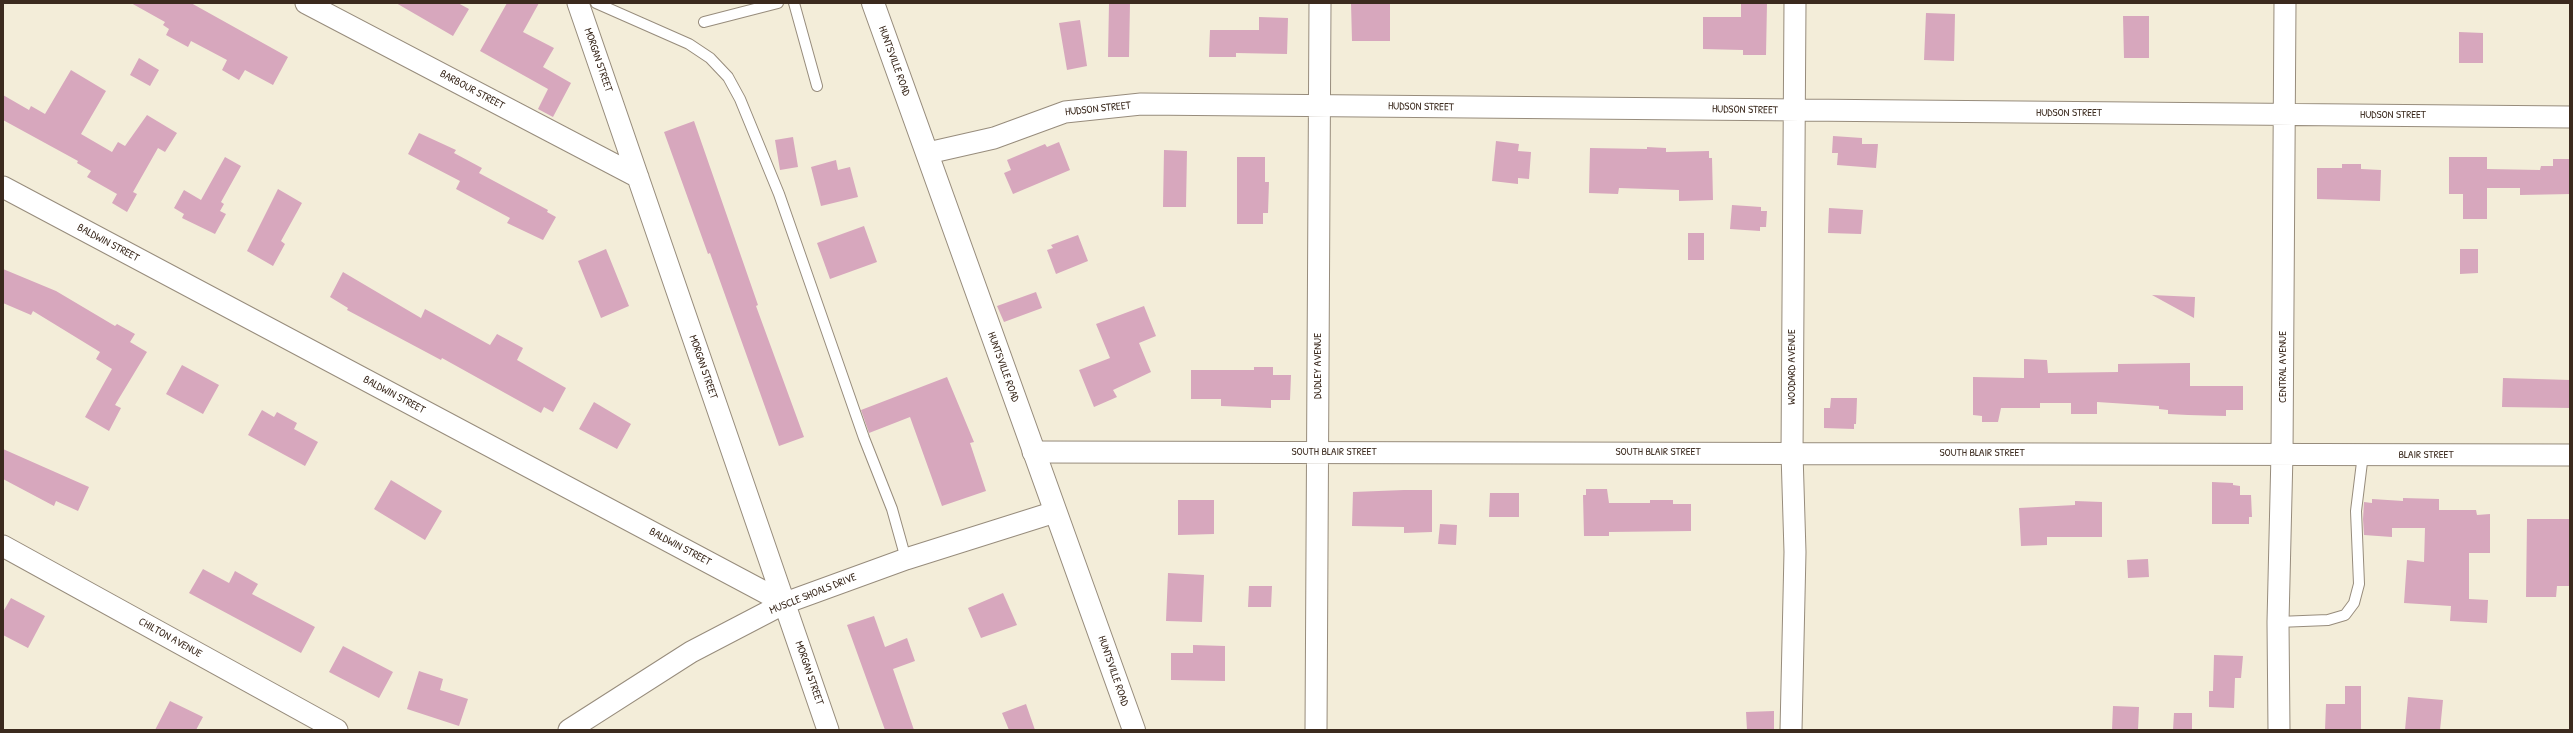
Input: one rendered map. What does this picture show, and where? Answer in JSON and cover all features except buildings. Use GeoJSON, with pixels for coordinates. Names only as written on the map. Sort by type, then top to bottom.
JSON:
{"type":"FeatureCollection","features":[{"type":"Feature","properties":{"kind":"main road","name":"HUNTSVILLE ROAD"},"geometry":{"type":"LineString","coordinates":[[873,3],[1134,730]]}},
{"type":"Feature","properties":{"kind":"street","name":"BARBOUR STREET"},"geometry":{"type":"LineString","coordinates":[[306,3],[638,177]]}},
{"type":"Feature","properties":{"kind":"street","name":"MORGAN STREET"},"geometry":{"type":"LineString","coordinates":[[578,3],[828,730]]}},
{"type":"Feature","properties":{"kind":"street","name":"DUDLEY AVENUE"},"geometry":{"type":"LineString","coordinates":[[1316,730],[1320,3]]}},
{"type":"Feature","properties":{"kind":"street","name":"WOODARD AVENUE"},"geometry":{"type":"LineString","coordinates":[[1791,730],[1795,552],[1792,453],[1796,110],[1795,3]]}},
{"type":"Feature","properties":{"kind":"street","name":"CENTRAL AVENUE"},"geometry":{"type":"LineString","coordinates":[[2279,730],[2278,622],[2282,453],[2285,3]]}},
{"type":"Feature","properties":{"kind":"street","name":"HUDSON STREET"},"geometry":{"type":"LineString","coordinates":[[928,153],[994,138],[1065,112],[1140,104],[2570,117]]}},
{"type":"Feature","properties":{"kind":"street","name":"BALDWIN STREET"},"geometry":{"type":"LineString","coordinates":[[3,187],[785,603]]}},
{"type":"Feature","properties":{"kind":"street","name":"SOUTH BLAIR STREET"},"geometry":{"type":"LineString","coordinates":[[1033,452],[2282,453]]}},
{"type":"Feature","properties":{"kind":"street","name":"BLAIR STREET"},"geometry":{"type":"LineString","coordinates":[[2282,453],[2570,455]]}},
{"type":"Feature","properties":{"kind":"street","name":"MUSCLE SHOALS DRIVE"},"geometry":{"type":"LineString","coordinates":[[569,730],[691,652],[785,603],[906,559],[1055,512]]}},
{"type":"Feature","properties":{"kind":"street","name":"CHILTON AVENUE"},"geometry":{"type":"LineString","coordinates":[[3,546],[337,730]]}},
{"type":"Feature","properties":{"kind":"lane"},"geometry":{"type":"LineString","coordinates":[[596,3],[689,44],[710,58],[731,82],[740,99],[779,194],[864,438],[892,509],[906,559]]}},
{"type":"Feature","properties":{"kind":"lane"},"geometry":{"type":"LineString","coordinates":[[704,22],[778,3]]}},
{"type":"Feature","properties":{"kind":"lane"},"geometry":{"type":"LineString","coordinates":[[794,3],[818,86]]}},
{"type":"Feature","properties":{"kind":"lane"},"geometry":{"type":"LineString","coordinates":[[2278,622],[2328,620],[2345,614],[2354,603],[2359,584],[2356,511],[2363,454]]}}]}
